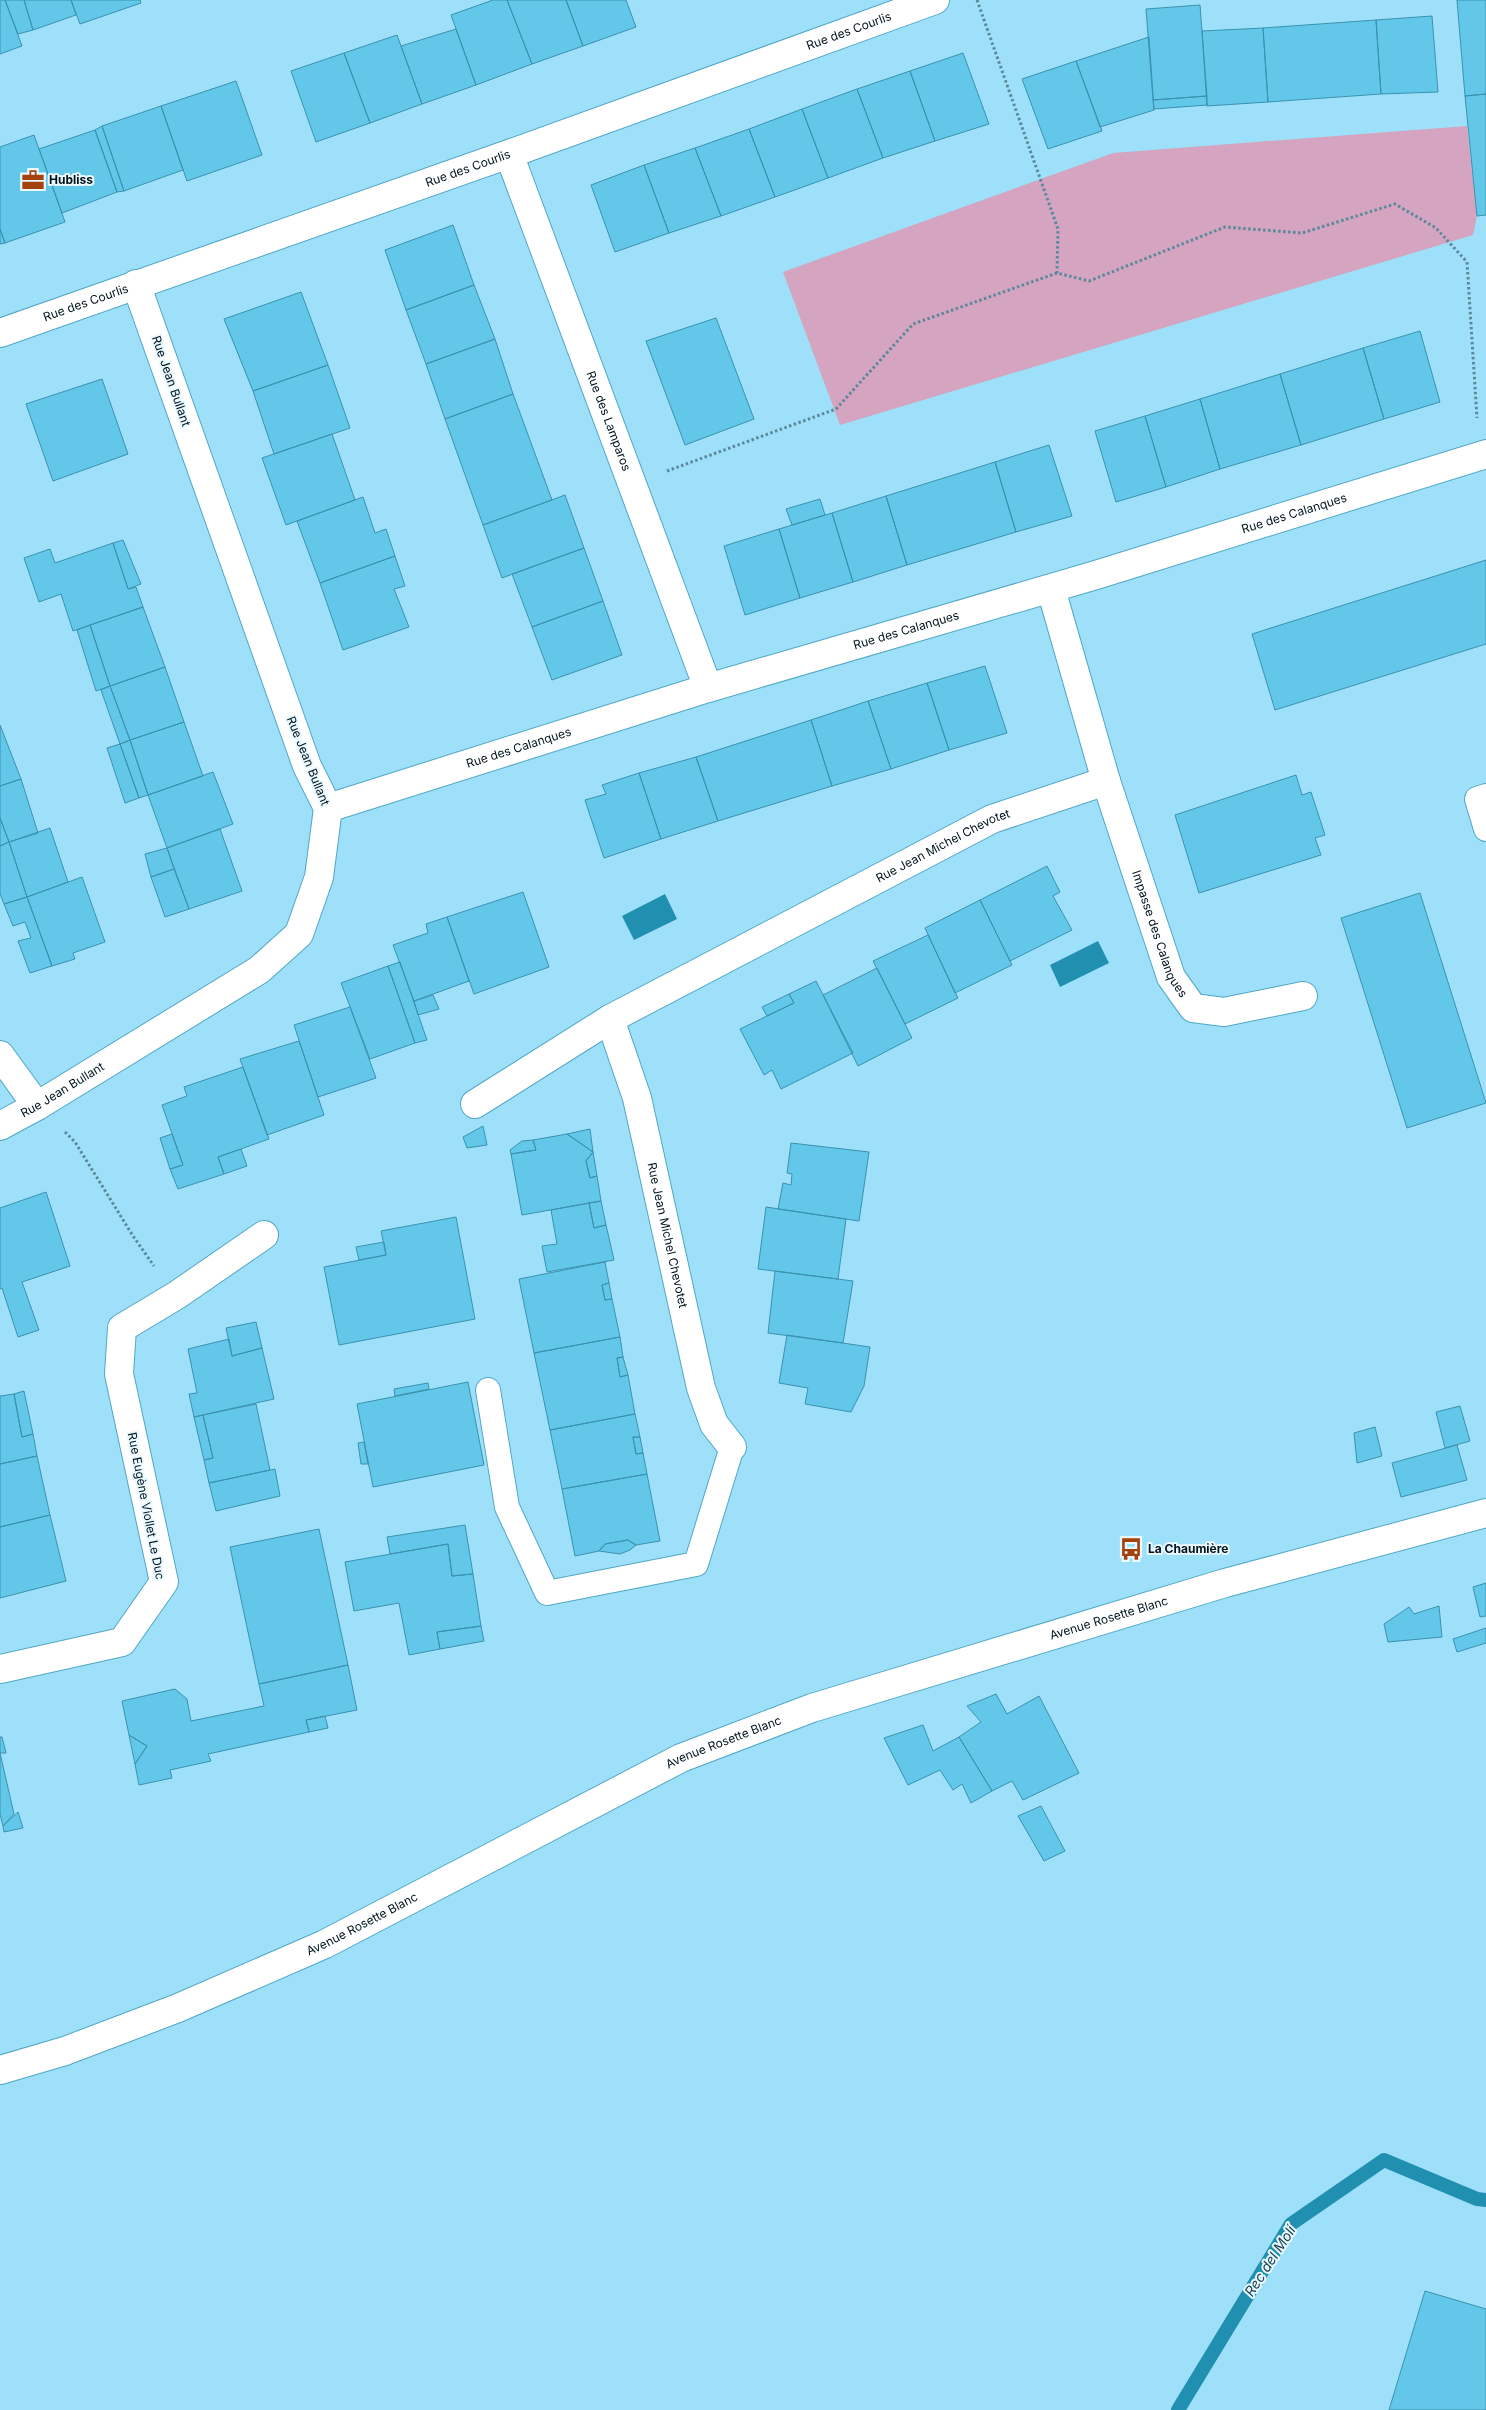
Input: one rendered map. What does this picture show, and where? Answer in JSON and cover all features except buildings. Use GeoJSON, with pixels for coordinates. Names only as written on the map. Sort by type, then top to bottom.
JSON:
{"type":"FeatureCollection","features":[{"type":"Feature","properties":{"kind":"street","name":"Rue des Courlis"},"geometry":{"type":"LineString","coordinates":[[0,334],[136,284],[509,154],[935,0]]}},
{"type":"Feature","properties":{"kind":"street","name":"Rue des Lamparos"},"geometry":{"type":"LineString","coordinates":[[509,154],[708,688]]}},
{"type":"Feature","properties":{"kind":"street","name":"Rue Jean Bullant"},"geometry":{"type":"LineString","coordinates":[[0,1126],[38,1106],[259,970],[299,934],[319,877],[328,808],[307,766],[136,284]]}},
{"type":"Feature","properties":{"kind":"street","name":"Rue des Calanques"},"geometry":{"type":"LineString","coordinates":[[328,808],[708,688],[1051,588],[1483,455]]}},
{"type":"Feature","properties":{"kind":"street"},"geometry":{"type":"LineString","coordinates":[[1051,588],[1106,781]]}},
{"type":"Feature","properties":{"kind":"street","name":"Impasse des Calanques"},"geometry":{"type":"LineString","coordinates":[[1106,781],[1172,977],[1193,1008],[1224,1012],[1303,996]]}},
{"type":"Feature","properties":{"kind":"street","name":"Rue Jean Michel Chevotet"},"geometry":{"type":"LineString","coordinates":[[475,1104],[610,1019],[992,819],[1106,781]]}},
{"type":"Feature","properties":{"kind":"street","name":"Rue Jean Michel Chevotet"},"geometry":{"type":"LineString","coordinates":[[610,1019],[637,1098],[701,1388],[714,1424],[732,1447]]}},
{"type":"Feature","properties":{"kind":"street"},"geometry":{"type":"LineString","coordinates":[[0,1055],[38,1106]]}},
{"type":"Feature","properties":{"kind":"street","name":"Rue Eugène Viollet Le Duc"},"geometry":{"type":"LineString","coordinates":[[0,1669],[122,1642],[164,1582],[119,1374],[122,1328],[177,1295],[264,1235]]}},
{"type":"Feature","properties":{"kind":"street","name":"Avenue Rosette Blanc"},"geometry":{"type":"LineString","coordinates":[[0,2070],[65,2051],[178,2008],[316,1948],[681,1758],[812,1708],[1225,1583],[1486,1513]]}},
{"type":"Feature","properties":{"kind":"lane"},"geometry":{"type":"LineString","coordinates":[[1486,796],[1477,799],[1486,829]]}},
{"type":"Feature","properties":{"kind":"lane"},"geometry":{"type":"LineString","coordinates":[[488,1390],[507,1507],[547,1593],[696,1564],[732,1447]]}},
{"type":"Feature","properties":{"kind":"path"},"geometry":{"type":"LineString","coordinates":[[977,0],[1058,229],[1057,273]]}},
{"type":"Feature","properties":{"kind":"path"},"geometry":{"type":"LineString","coordinates":[[632,484],[836,409],[913,324],[1057,273],[1089,281],[1226,227],[1302,233],[1395,204],[1436,228],[1466,262],[1483,455]]}},
{"type":"Feature","properties":{"kind":"path"},"geometry":{"type":"LineString","coordinates":[[38,1106],[75,1142],[133,1236],[155,1267]]}},
{"type":"Feature","properties":{"kind":"shaded area"},"geometry":{"type":"Polygon","coordinates":[[[1467,126],[1477,216],[1473,235],[840,425],[783,272],[1113,153],[1467,126]]]}},
{"type":"Feature","properties":{"kind":"water"},"geometry":{"type":"Polygon","coordinates":[[[665,894],[677,919],[634,940],[622,916],[665,894]]]}},
{"type":"Feature","properties":{"kind":"water"},"geometry":{"type":"Polygon","coordinates":[[[1098,941],[1109,963],[1060,987],[1050,965],[1098,941]]]}},
{"type":"Feature","properties":{"kind":"waterway","name":"Rec del Molí"},"geometry":{"type":"LineString","coordinates":[[1178,2410],[1291,2224],[1384,2160],[1477,2199],[1486,2200]]}},
{"type":"Feature","properties":{"kind":"place","name":"Hubliss"},"geometry":{"type":"Point","coordinates":[33,180]}},
{"type":"Feature","properties":{"kind":"place","name":"La Chaumière"},"geometry":{"type":"Point","coordinates":[1131,1549]}}]}
